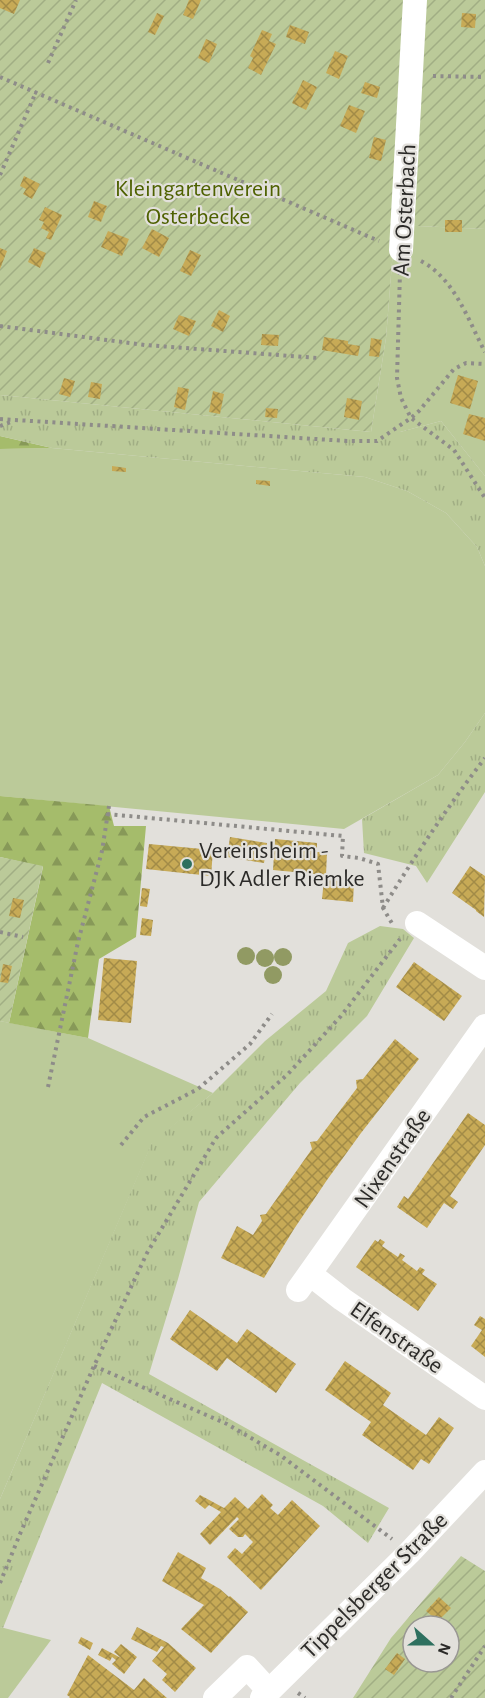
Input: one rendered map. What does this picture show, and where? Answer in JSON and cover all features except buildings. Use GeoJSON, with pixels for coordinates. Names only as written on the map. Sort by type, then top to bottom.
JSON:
{"type":"FeatureCollection","features":[{"type":"Feature","properties":{"kind":"street","name":"Am Osterbach"},"geometry":{"type":"LineString","coordinates":[[401,250],[415,0]]}},
{"type":"Feature","properties":{"kind":"street"},"geometry":{"type":"LineString","coordinates":[[404,930],[485,968]]}},
{"type":"Feature","properties":{"kind":"street","name":"Nixenstraße"},"geometry":{"type":"LineString","coordinates":[[304,1282],[485,1026]]}},
{"type":"Feature","properties":{"kind":"street","name":"Elfenstraße"},"geometry":{"type":"LineString","coordinates":[[304,1282],[351,1305],[485,1398]]}},
{"type":"Feature","properties":{"kind":"street","name":"Tippelsberger Straße"},"geometry":{"type":"LineString","coordinates":[[266,1694],[409,1553],[485,1472]]}},
{"type":"Feature","properties":{"kind":"street"},"geometry":{"type":"LineString","coordinates":[[215,1698],[247,1667],[266,1694]]}},
{"type":"Feature","properties":{"kind":"path"},"geometry":{"type":"LineString","coordinates":[[48,63],[76,0]]}},
{"type":"Feature","properties":{"kind":"path"},"geometry":{"type":"LineString","coordinates":[[412,76],[485,77]]}},
{"type":"Feature","properties":{"kind":"path"},"geometry":{"type":"LineString","coordinates":[[0,77],[401,250],[429,265],[445,279],[454,291],[485,352]]}},
{"type":"Feature","properties":{"kind":"path"},"geometry":{"type":"LineString","coordinates":[[0,175],[36,92]]}},
{"type":"Feature","properties":{"kind":"path","name":"Am Osterbach"},"geometry":{"type":"LineString","coordinates":[[401,250],[397,378],[400,398],[411,418]]}},
{"type":"Feature","properties":{"kind":"path"},"geometry":{"type":"LineString","coordinates":[[0,326],[144,345],[318,358]]}},
{"type":"Feature","properties":{"kind":"path"},"geometry":{"type":"LineString","coordinates":[[0,419],[377,441],[411,418],[454,369],[466,363],[485,364]]}},
{"type":"Feature","properties":{"kind":"path"},"geometry":{"type":"LineString","coordinates":[[411,418],[454,450],[485,498]]}},
{"type":"Feature","properties":{"kind":"path"},"geometry":{"type":"LineString","coordinates":[[0,426],[18,420]]}},
{"type":"Feature","properties":{"kind":"path"},"geometry":{"type":"LineString","coordinates":[[383,908],[451,802],[485,758]]}},
{"type":"Feature","properties":{"kind":"path"},"geometry":{"type":"LineString","coordinates":[[48,1087],[78,942],[102,851],[109,806]]}},
{"type":"Feature","properties":{"kind":"path"},"geometry":{"type":"LineString","coordinates":[[0,1583],[94,1366],[147,1253],[216,1138],[288,1074],[341,1016],[404,930],[383,908],[378,864],[342,856],[343,836],[108,814]]}},
{"type":"Feature","properties":{"kind":"path"},"geometry":{"type":"LineString","coordinates":[[0,932],[23,937]]}},
{"type":"Feature","properties":{"kind":"path"},"geometry":{"type":"LineString","coordinates":[[121,1145],[144,1117],[198,1089],[250,1044],[272,1014]]}},
{"type":"Feature","properties":{"kind":"path"},"geometry":{"type":"LineString","coordinates":[[94,1366],[226,1424],[280,1455],[409,1553]]}},
{"type":"Feature","properties":{"kind":"path"},"geometry":{"type":"LineString","coordinates":[[451,1698],[485,1646]]}},
{"type":"Feature","properties":{"kind":"green space","name":"Kleingartenverein Osterbecke"},"geometry":{"type":"Polygon","coordinates":[[[0,0],[485,0],[485,229],[395,225],[386,338],[371,432],[0,395],[0,0]]]}},
{"type":"Feature","properties":{"kind":"green space"},"geometry":{"type":"Polygon","coordinates":[[[395,225],[485,229],[485,476],[441,421],[400,432],[371,432],[386,338],[395,225]]]}},
{"type":"Feature","properties":{"kind":"green space"},"geometry":{"type":"Polygon","coordinates":[[[0,395],[371,432],[400,432],[441,421],[485,476],[485,566],[477,547],[446,513],[407,491],[365,477],[52,448],[0,436],[0,395]]]}},
{"type":"Feature","properties":{"kind":"green space"},"geometry":{"type":"Polygon","coordinates":[[[0,436],[52,448],[0,449],[0,436]]]}},
{"type":"Feature","properties":{"kind":"green space"},"geometry":{"type":"Polygon","coordinates":[[[52,448],[365,477],[407,491],[446,513],[477,547],[485,566],[485,713],[438,775],[344,829],[0,796],[0,449],[52,448]]]}},
{"type":"Feature","properties":{"kind":"green space"},"geometry":{"type":"Polygon","coordinates":[[[485,713],[485,792],[427,883],[416,866],[364,853],[362,819],[438,775],[485,713]]]}},
{"type":"Feature","properties":{"kind":"green space"},"geometry":{"type":"Polygon","coordinates":[[[0,796],[109,806],[114,826],[146,826],[136,937],[99,959],[88,1038],[9,1023],[43,867],[0,857],[0,796]]]}},
{"type":"Feature","properties":{"kind":"green space"},"geometry":{"type":"Polygon","coordinates":[[[0,857],[43,866],[9,1023],[0,1021],[0,857]]]}},
{"type":"Feature","properties":{"kind":"green space"},"geometry":{"type":"Polygon","coordinates":[[[380,926],[403,929],[414,938],[367,1016],[300,1083],[199,1202],[149,1374],[389,1508],[368,1543],[323,1506],[102,1383],[3,1628],[0,1627],[0,1499],[152,1142],[213,1093],[265,1041],[326,991],[348,943],[380,926]]]}},
{"type":"Feature","properties":{"kind":"green space"},"geometry":{"type":"Polygon","coordinates":[[[0,1021],[88,1038],[213,1093],[152,1143],[0,1499],[0,1021]]]}},
{"type":"Feature","properties":{"kind":"green space"},"geometry":{"type":"Polygon","coordinates":[[[461,1556],[485,1571],[485,1698],[353,1698],[401,1626],[401,1674],[461,1674],[461,1614],[411,1614],[461,1556]]]}},
{"type":"Feature","properties":{"kind":"green space"},"geometry":{"type":"Polygon","coordinates":[[[0,1627],[51,1640],[8,1698],[0,1698],[0,1627]]]}},
{"type":"Feature","properties":{"kind":"place","name":"Vereinsheim - DJK Adler Riemke"},"geometry":{"type":"Point","coordinates":[187,864]}}]}
